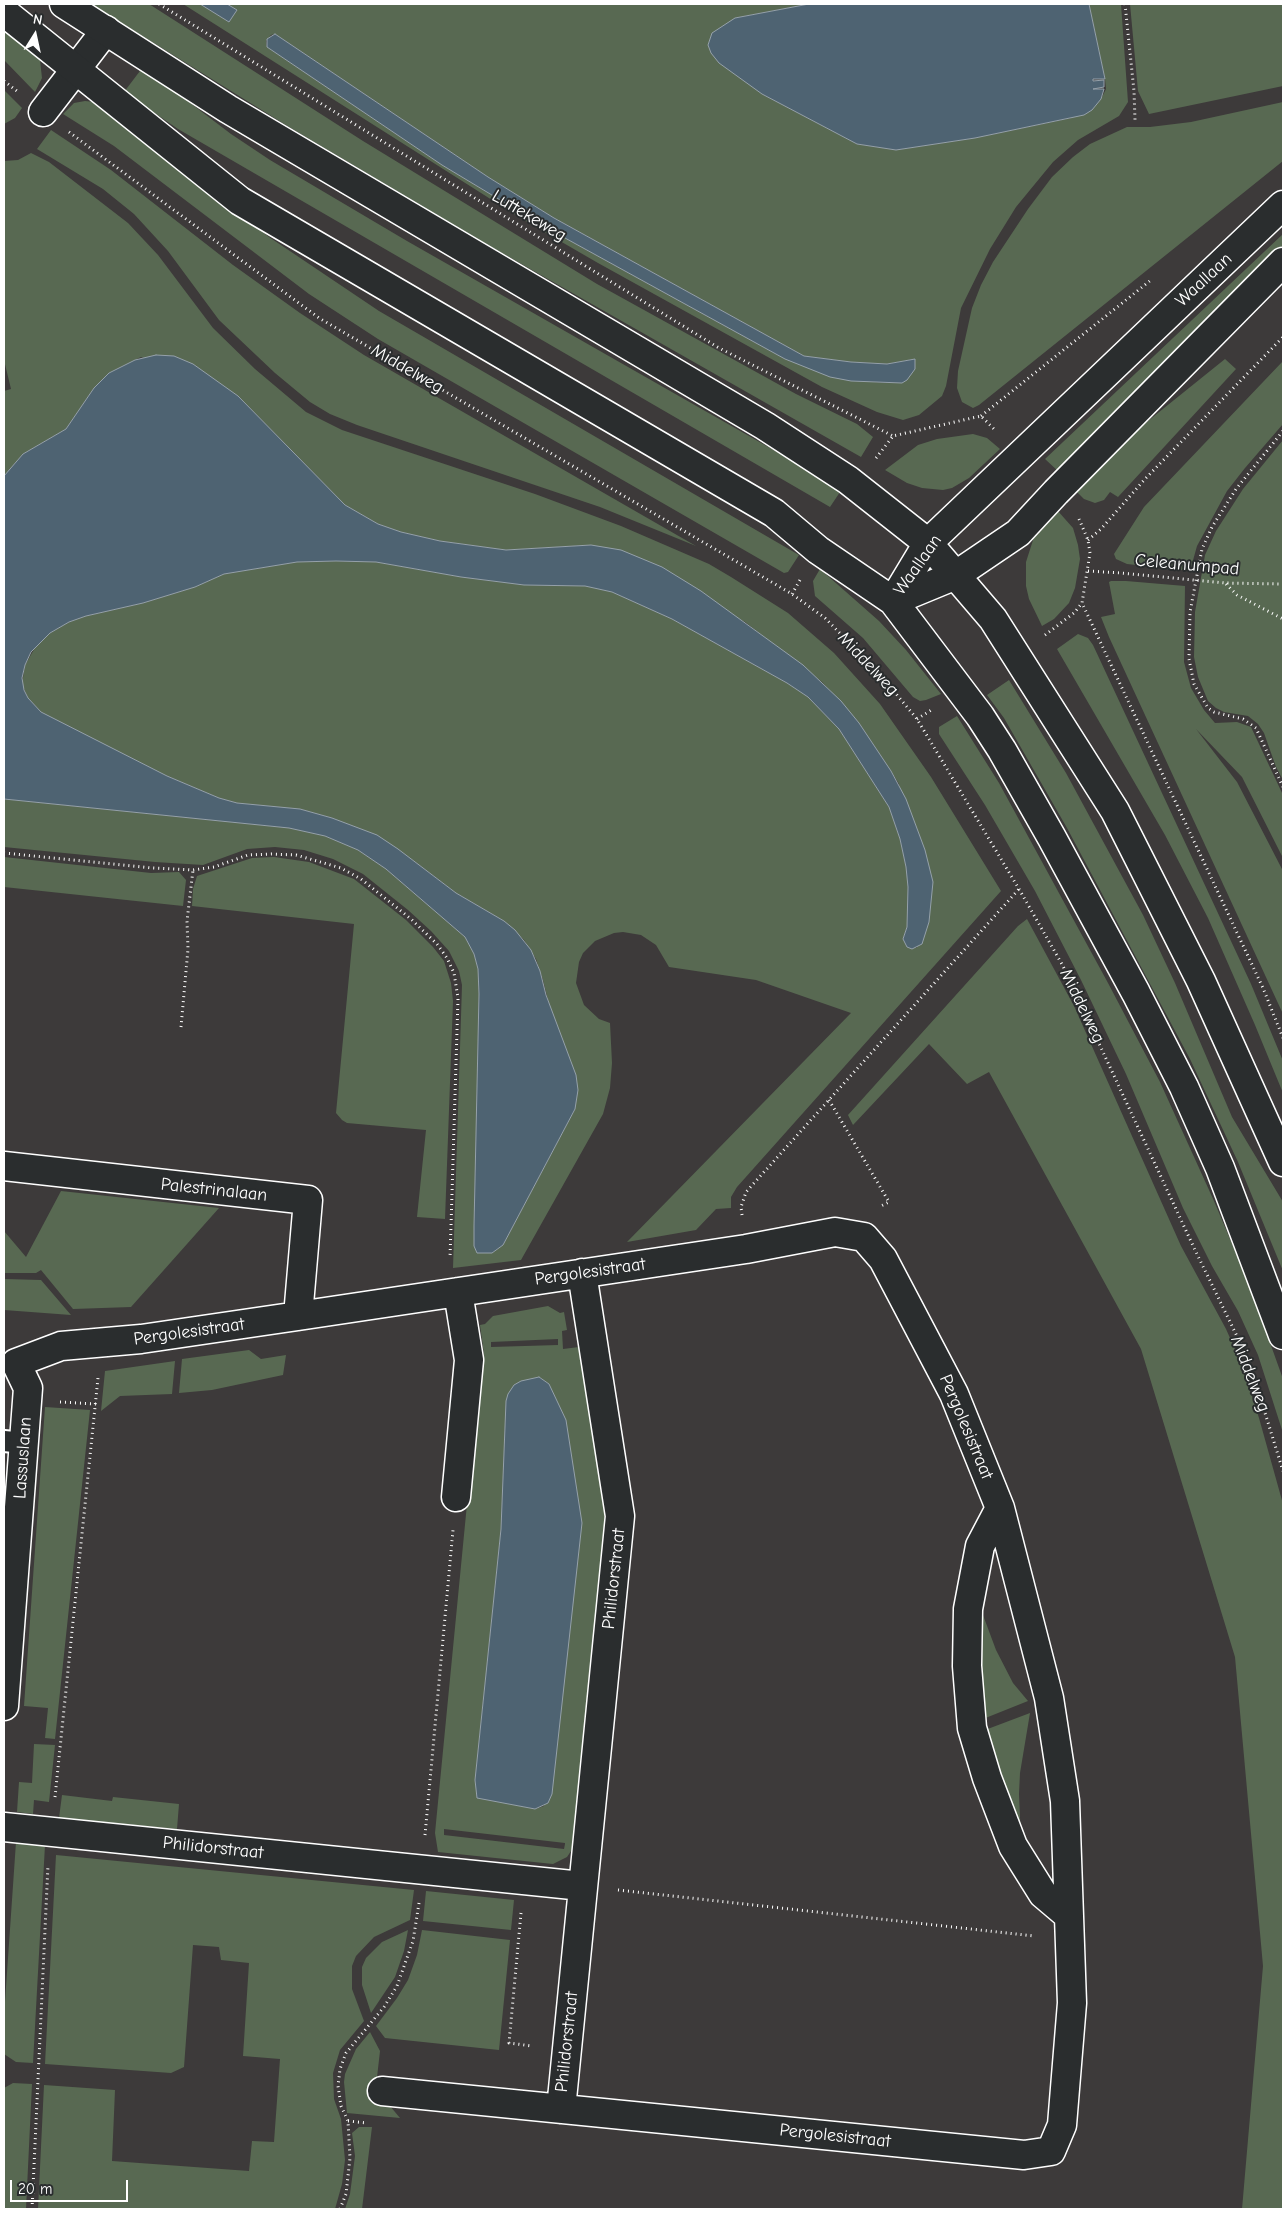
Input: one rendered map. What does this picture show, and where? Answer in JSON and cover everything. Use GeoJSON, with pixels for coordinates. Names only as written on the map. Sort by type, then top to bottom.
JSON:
{"type":"FeatureCollection","features":[{"type":"Feature","properties":{"kind":"street"},"geometry":{"type":"LineString","coordinates":[[64,4],[228,109],[765,426],[855,487],[928,543],[993,619],[1115,811],[1201,981],[1283,1162]]}},
{"type":"Feature","properties":{"kind":"street"},"geometry":{"type":"LineString","coordinates":[[4,12],[240,201],[774,513],[818,550],[893,601],[980,716],[1002,750],[1136,993],[1184,1087],[1220,1168],[1283,1335]]}},
{"type":"Feature","properties":{"kind":"street"},"geometry":{"type":"LineString","coordinates":[[43,112],[106,30]]}},
{"type":"Feature","properties":{"kind":"street","name":"Waallaan"},"geometry":{"type":"LineString","coordinates":[[893,601],[928,543],[1283,205]]}},
{"type":"Feature","properties":{"kind":"street","name":"Waallaan"},"geometry":{"type":"LineString","coordinates":[[893,601],[956,575],[1018,533],[1283,262]]}},
{"type":"Feature","properties":{"kind":"street","name":"Palestrinalaan"},"geometry":{"type":"LineString","coordinates":[[4,1166],[308,1200],[298,1316]]}},
{"type":"Feature","properties":{"kind":"street","name":"Pergolesistraat"},"geometry":{"type":"LineString","coordinates":[[10,1359],[61,1346],[141,1339],[298,1316],[746,1249],[835,1232],[864,1237],[883,1259],[954,1394],[1000,1508],[1049,1698],[1065,1801],[1072,2003],[1062,2125],[1051,2151],[1024,2155],[382,2091]]}},
{"type":"Feature","properties":{"kind":"street","name":"Philidorstraat"},"geometry":{"type":"LineString","coordinates":[[560,2109],[620,1516],[582,1273]]}},
{"type":"Feature","properties":{"kind":"street"},"geometry":{"type":"LineString","coordinates":[[456,1497],[469,1360],[458,1292]]}},
{"type":"Feature","properties":{"kind":"street","name":"Lassuslaan"},"geometry":{"type":"LineString","coordinates":[[4,1706],[14,1442],[28,1388],[10,1359]]}},
{"type":"Feature","properties":{"kind":"street"},"geometry":{"type":"LineString","coordinates":[[1000,1508],[980,1546],[968,1609],[967,1666],[972,1728],[987,1778],[1013,1846],[1043,1894],[1070,1928]]}},
{"type":"Feature","properties":{"kind":"street","name":"Philidorstraat"},"geometry":{"type":"LineString","coordinates":[[4,1827],[582,1886]]}},
{"type":"Feature","properties":{"kind":"path","name":"Luttekeweg"},"geometry":{"type":"LineString","coordinates":[[159,4],[719,348],[893,436]]}},
{"type":"Feature","properties":{"kind":"path"},"geometry":{"type":"LineString","coordinates":[[1126,4],[1135,120]]}},
{"type":"Feature","properties":{"kind":"path","name":"Middelweg"},"geometry":{"type":"LineString","coordinates":[[4,81],[319,318],[792,594],[825,618],[877,671],[916,719],[1019,889],[1063,966],[1195,1250],[1249,1361],[1283,1471]]}},
{"type":"Feature","properties":{"kind":"path","name":"Waallaan"},"geometry":{"type":"LineString","coordinates":[[981,416],[1157,275]]}},
{"type":"Feature","properties":{"kind":"path"},"geometry":{"type":"LineString","coordinates":[[1088,540],[1101,529],[1145,479],[1283,337]]}},
{"type":"Feature","properties":{"kind":"path"},"geometry":{"type":"LineString","coordinates":[[855,487],[893,436],[981,416],[1019,455]]}},
{"type":"Feature","properties":{"kind":"path"},"geometry":{"type":"LineString","coordinates":[[1283,431],[1236,489],[1212,527],[1202,548],[1190,612],[1189,660],[1194,684],[1208,708],[1214,712],[1243,719],[1256,728],[1283,787]]}},
{"type":"Feature","properties":{"kind":"path"},"geometry":{"type":"LineString","coordinates":[[1056,492],[1083,526],[1088,540],[1090,553],[1082,603],[1263,988],[1283,1038]]}},
{"type":"Feature","properties":{"kind":"path"},"geometry":{"type":"LineString","coordinates":[[792,594],[818,550]]}},
{"type":"Feature","properties":{"kind":"path","name":"Celeanumpad"},"geometry":{"type":"LineString","coordinates":[[1088,571],[1195,581],[1283,584]]}},
{"type":"Feature","properties":{"kind":"path"},"geometry":{"type":"LineString","coordinates":[[1226,583],[1237,595],[1283,620]]}},
{"type":"Feature","properties":{"kind":"path"},"geometry":{"type":"LineString","coordinates":[[4,853],[152,868],[192,870],[214,867],[248,855],[296,855],[335,866],[361,879],[411,919],[437,944],[448,958],[454,973],[458,998],[449,1271],[458,1292]]}},
{"type":"Feature","properties":{"kind":"path"},"geometry":{"type":"LineString","coordinates":[[182,1027],[188,949],[187,922],[192,870]]}},
{"type":"Feature","properties":{"kind":"path"},"geometry":{"type":"LineString","coordinates":[[746,1249],[740,1207],[746,1192],[1019,889]]}},
{"type":"Feature","properties":{"kind":"path"},"geometry":{"type":"LineString","coordinates":[[829,1100],[889,1202],[872,1210],[864,1237]]}},
{"type":"Feature","properties":{"kind":"path"},"geometry":{"type":"LineString","coordinates":[[32,2209],[52,1832],[101,1342]]}},
{"type":"Feature","properties":{"kind":"path"},"geometry":{"type":"LineString","coordinates":[[340,2209],[346,2194],[350,2158],[348,2121],[342,2106],[338,2086],[340,2069],[346,2053],[384,2007],[397,1986],[407,1962],[417,1921],[456,1497]]}},
{"type":"Feature","properties":{"kind":"path"},"geometry":{"type":"LineString","coordinates":[[524,1880],[509,2043],[566,2049]]}},
{"type":"Feature","properties":{"kind":"path"},"geometry":{"type":"LineString","coordinates":[[582,1886],[1070,1928]]}},
{"type":"Feature","properties":{"kind":"green space"},"geometry":{"type":"Polygon","coordinates":[[[91,4],[149,4],[363,141],[597,284],[796,394],[857,424],[873,437],[861,457],[488,245],[289,127],[91,4]]]}},
{"type":"Feature","properties":{"kind":"green space"},"geometry":{"type":"Polygon","coordinates":[[[183,4],[200,4],[229,22],[237,10],[227,4],[809,4],[735,18],[762,94],[857,144],[896,150],[975,138],[1071,118],[1101,99],[1106,89],[1105,79],[1089,4],[1121,4],[1128,102],[1119,116],[1078,140],[1053,162],[1016,207],[990,249],[961,308],[946,386],[942,396],[919,415],[903,420],[877,412],[822,387],[522,219],[183,4]],[[275,34],[271,35],[266,41],[267,47],[442,165],[545,227],[785,359],[872,382],[902,383],[914,359],[887,364],[804,356],[554,218],[488,177],[275,34]]]}},
{"type":"Feature","properties":{"kind":"green space"},"geometry":{"type":"Polygon","coordinates":[[[1130,4],[1283,4],[1283,86],[1149,114],[1138,91],[1130,4]]]}},
{"type":"Feature","properties":{"kind":"green space"},"geometry":{"type":"Polygon","coordinates":[[[4,27],[37,55],[40,60],[42,78],[35,92],[4,60],[4,27]]]}},
{"type":"Feature","properties":{"kind":"green space"},"geometry":{"type":"Polygon","coordinates":[[[143,67],[231,134],[270,160],[407,241],[842,489],[830,507],[178,129],[124,92],[143,67]]]}},
{"type":"Feature","properties":{"kind":"green space"},"geometry":{"type":"Polygon","coordinates":[[[4,90],[22,108],[15,118],[4,124],[4,90]]]}},
{"type":"Feature","properties":{"kind":"green space"},"geometry":{"type":"Polygon","coordinates":[[[95,102],[105,107],[269,237],[379,311],[799,555],[788,572],[784,573],[378,339],[309,294],[114,146],[63,114],[74,103],[95,102]]]}},
{"type":"Feature","properties":{"kind":"green space"},"geometry":{"type":"Polygon","coordinates":[[[1283,102],[1283,161],[979,405],[973,408],[962,402],[957,388],[958,371],[972,308],[981,285],[993,262],[1028,209],[1052,177],[1073,157],[1090,144],[1127,127],[1150,127],[1191,122],[1283,102]]]}},
{"type":"Feature","properties":{"kind":"green space"},"geometry":{"type":"Polygon","coordinates":[[[51,130],[111,170],[233,265],[300,313],[364,355],[696,546],[600,507],[357,425],[330,414],[310,402],[275,373],[219,320],[168,251],[134,214],[103,189],[37,149],[51,130]]]}},
{"type":"Feature","properties":{"kind":"green space"},"geometry":{"type":"Polygon","coordinates":[[[31,153],[49,162],[128,223],[158,255],[213,328],[255,369],[306,412],[342,430],[535,494],[621,526],[709,564],[788,613],[834,653],[880,704],[931,777],[1001,891],[737,1187],[731,1197],[731,1208],[716,1209],[696,1230],[627,1242],[851,1013],[756,980],[669,967],[656,945],[641,935],[623,932],[614,933],[595,941],[583,953],[579,962],[576,983],[584,1005],[599,1019],[610,1023],[612,1063],[610,1088],[603,1114],[521,1260],[453,1268],[462,985],[459,971],[449,951],[431,931],[363,874],[333,859],[304,850],[275,847],[247,849],[203,865],[4,847],[4,799],[289,828],[325,836],[358,850],[386,869],[465,937],[474,954],[478,969],[474,1226],[479,1253],[492,1253],[503,1245],[575,1109],[543,980],[536,959],[524,940],[504,921],[456,893],[414,861],[354,827],[332,818],[300,809],[237,803],[219,798],[167,776],[58,723],[41,712],[28,698],[22,684],[25,665],[36,646],[50,633],[69,622],[86,616],[143,603],[195,587],[224,574],[297,562],[376,562],[461,577],[524,585],[585,586],[612,592],[672,619],[787,683],[808,697],[839,729],[889,807],[900,839],[906,867],[908,886],[907,927],[903,939],[917,948],[899,784],[859,723],[822,682],[745,622],[591,545],[506,550],[440,541],[401,532],[378,524],[345,505],[238,396],[141,357],[109,373],[94,388],[66,429],[23,454],[4,476],[4,391],[11,389],[4,360],[4,161],[18,160],[31,153]]]}},
{"type":"Feature","properties":{"kind":"green space"},"geometry":{"type":"Polygon","coordinates":[[[1283,234],[1283,250],[1059,472],[1045,459],[1283,234]]]}},
{"type":"Feature","properties":{"kind":"green space"},"geometry":{"type":"Polygon","coordinates":[[[1225,359],[1236,369],[1118,497],[1110,492],[1104,500],[1095,503],[1084,499],[1075,490],[1143,425],[1225,359]]]}},
{"type":"Feature","properties":{"kind":"green space"},"geometry":{"type":"Polygon","coordinates":[[[1283,361],[1283,424],[1227,491],[1197,546],[1190,571],[1127,564],[1116,559],[1114,554],[1144,507],[1283,361]]]}},
{"type":"Feature","properties":{"kind":"green space"},"geometry":{"type":"Polygon","coordinates":[[[973,434],[987,438],[1000,449],[969,478],[952,488],[943,490],[922,488],[907,483],[885,470],[918,445],[937,439],[973,434]]]}},
{"type":"Feature","properties":{"kind":"green space"},"geometry":{"type":"Polygon","coordinates":[[[1283,440],[1283,780],[1276,767],[1264,733],[1258,724],[1248,716],[1224,712],[1208,701],[1198,677],[1194,657],[1195,612],[1205,555],[1216,531],[1243,489],[1283,440]]]}},
{"type":"Feature","properties":{"kind":"green space"},"geometry":{"type":"Polygon","coordinates":[[[1057,510],[1073,528],[1080,559],[1075,588],[1069,603],[1054,619],[1042,626],[1029,599],[1026,586],[1026,562],[1034,537],[1057,510]]]}},
{"type":"Feature","properties":{"kind":"green space"},"geometry":{"type":"Polygon","coordinates":[[[820,569],[879,621],[906,650],[941,694],[920,701],[913,697],[863,638],[815,596],[813,581],[820,569]]]}},
{"type":"Feature","properties":{"kind":"green space"},"geometry":{"type":"Polygon","coordinates":[[[1109,582],[1185,586],[1184,662],[1191,688],[1204,710],[1215,723],[1237,722],[1251,727],[1283,795],[1283,858],[1242,777],[1196,729],[1237,782],[1283,871],[1283,1014],[1101,617],[1115,614],[1109,582]]]}},
{"type":"Feature","properties":{"kind":"green space"},"geometry":{"type":"Polygon","coordinates":[[[1078,634],[1088,638],[1093,645],[1251,984],[1283,1061],[1283,1093],[1208,918],[1165,835],[1057,649],[1078,634]]]}},
{"type":"Feature","properties":{"kind":"green space"},"geometry":{"type":"Polygon","coordinates":[[[1009,680],[1066,773],[1143,915],[1175,983],[1232,1117],[1283,1202],[1283,1271],[1238,1162],[1190,1059],[1067,828],[1004,718],[987,695],[1009,680]]]}},
{"type":"Feature","properties":{"kind":"green space"},"geometry":{"type":"Polygon","coordinates":[[[957,716],[999,783],[1160,1082],[1249,1284],[1283,1379],[1283,1433],[1258,1355],[1238,1311],[1212,1266],[1183,1208],[1126,1074],[1081,980],[1035,891],[985,805],[939,734],[939,727],[957,716]]]}},
{"type":"Feature","properties":{"kind":"green space"},"geometry":{"type":"Polygon","coordinates":[[[4,857],[151,873],[179,872],[186,880],[183,906],[4,887],[4,857]]]}},
{"type":"Feature","properties":{"kind":"green space"},"geometry":{"type":"Polygon","coordinates":[[[274,857],[309,862],[354,879],[406,920],[444,961],[451,983],[453,1001],[445,1219],[417,1217],[426,1130],[347,1123],[336,1113],[354,924],[192,906],[193,889],[197,876],[252,858],[274,857]]]}},
{"type":"Feature","properties":{"kind":"green space"},"geometry":{"type":"Polygon","coordinates":[[[1027,919],[1074,1006],[1181,1246],[1226,1329],[1241,1363],[1259,1418],[1283,1504],[1283,2209],[1242,2209],[1263,1966],[1235,1657],[1141,1349],[989,1072],[967,1084],[929,1044],[853,1125],[848,1115],[1018,926],[1027,919]]]}},
{"type":"Feature","properties":{"kind":"green space"},"geometry":{"type":"Polygon","coordinates":[[[61,1191],[219,1208],[131,1307],[73,1309],[41,1270],[36,1273],[4,1273],[4,1231],[26,1257],[61,1191]]]}},
{"type":"Feature","properties":{"kind":"green space"},"geometry":{"type":"Polygon","coordinates":[[[4,1279],[41,1280],[71,1315],[4,1310],[4,1279]]]}},
{"type":"Feature","properties":{"kind":"green space"},"geometry":{"type":"Polygon","coordinates":[[[548,1306],[560,1313],[564,1312],[567,1330],[562,1331],[563,1349],[579,1347],[605,1517],[573,1848],[567,1857],[553,1864],[438,1852],[435,1833],[467,1504],[469,1504],[484,1354],[480,1325],[485,1324],[493,1316],[548,1306]],[[558,1339],[491,1342],[491,1347],[558,1345],[558,1339]],[[539,1377],[506,1401],[501,1529],[475,1780],[478,1798],[535,1809],[544,1806],[549,1384],[539,1377]],[[444,1829],[444,1835],[564,1849],[565,1844],[444,1829]]]}},
{"type":"Feature","properties":{"kind":"green space"},"geometry":{"type":"Polygon","coordinates":[[[249,1350],[261,1359],[286,1355],[283,1375],[212,1390],[179,1393],[182,1359],[249,1350]]]}},
{"type":"Feature","properties":{"kind":"green space"},"geometry":{"type":"Polygon","coordinates":[[[175,1361],[172,1394],[120,1396],[101,1411],[105,1371],[175,1361]]]}},
{"type":"Feature","properties":{"kind":"green space"},"geometry":{"type":"Polygon","coordinates":[[[45,1407],[90,1410],[55,1739],[45,1738],[48,1708],[24,1706],[45,1407]]]}},
{"type":"Feature","properties":{"kind":"green space"},"geometry":{"type":"Polygon","coordinates":[[[980,1607],[996,1650],[1013,1683],[1028,1701],[983,1719],[978,1676],[980,1607]]]}},
{"type":"Feature","properties":{"kind":"green space"},"geometry":{"type":"Polygon","coordinates":[[[1030,1713],[1020,1773],[1021,1840],[985,1730],[1030,1713]]]}},
{"type":"Feature","properties":{"kind":"green space"},"geometry":{"type":"Polygon","coordinates":[[[34,1744],[55,1745],[49,1802],[34,1800],[33,1814],[17,1812],[19,1782],[32,1783],[34,1744]]]}},
{"type":"Feature","properties":{"kind":"green space"},"geometry":{"type":"Polygon","coordinates":[[[62,1795],[112,1801],[113,1797],[179,1804],[177,1829],[59,1818],[62,1795]]]}},
{"type":"Feature","properties":{"kind":"green space"},"geometry":{"type":"Polygon","coordinates":[[[16,1842],[45,1845],[33,2063],[16,2062],[4,2054],[4,2016],[16,1842]]]}},
{"type":"Feature","properties":{"kind":"green space"},"geometry":{"type":"Polygon","coordinates":[[[56,1855],[414,1890],[410,1920],[374,1937],[356,1956],[352,1966],[352,1989],[364,2021],[340,2050],[333,2073],[334,2099],[341,2119],[345,2160],[342,2184],[335,2209],[38,2209],[44,2085],[115,2090],[112,2161],[249,2171],[252,2141],[274,2142],[280,2059],[243,2056],[249,1963],[221,1960],[219,1947],[193,1945],[184,2067],[171,2073],[45,2064],[56,1855]]]}},
{"type":"Feature","properties":{"kind":"green space"},"geometry":{"type":"Polygon","coordinates":[[[426,1891],[514,1900],[511,1930],[423,1921],[426,1891]]]}},
{"type":"Feature","properties":{"kind":"green space"},"geometry":{"type":"Polygon","coordinates":[[[408,1930],[404,1951],[395,1977],[371,2013],[362,1985],[362,1967],[366,1958],[382,1942],[408,1930]]]}},
{"type":"Feature","properties":{"kind":"green space"},"geometry":{"type":"Polygon","coordinates":[[[422,1930],[510,1940],[499,2050],[385,2038],[376,2026],[408,1980],[417,1955],[422,1930]]]}},
{"type":"Feature","properties":{"kind":"green space"},"geometry":{"type":"Polygon","coordinates":[[[370,2032],[380,2051],[374,2104],[390,2106],[400,2118],[347,2113],[345,2074],[356,2049],[370,2032]]]}},
{"type":"Feature","properties":{"kind":"green space"},"geometry":{"type":"Polygon","coordinates":[[[13,2083],[32,2084],[26,2209],[4,2209],[4,2088],[13,2083]]]}},
{"type":"Feature","properties":{"kind":"green space"},"geometry":{"type":"Polygon","coordinates":[[[359,2127],[372,2127],[362,2209],[345,2209],[350,2194],[355,2156],[352,2133],[359,2127]]]}},
{"type":"Feature","properties":{"kind":"water"},"geometry":{"type":"Polygon","coordinates":[[[200,4],[227,4],[237,10],[229,22],[200,4]]]}},
{"type":"Feature","properties":{"kind":"water"},"geometry":{"type":"Polygon","coordinates":[[[809,4],[1089,4],[1105,79],[1093,79],[1093,81],[1104,80],[1104,87],[1093,89],[1104,89],[1101,99],[1092,110],[1084,115],[975,138],[896,150],[857,144],[762,94],[719,63],[711,53],[708,45],[712,33],[735,18],[809,4]]]}},
{"type":"Feature","properties":{"kind":"water"},"geometry":{"type":"Polygon","coordinates":[[[275,34],[488,177],[554,218],[804,356],[887,364],[915,359],[915,369],[907,380],[902,383],[851,381],[830,377],[785,359],[545,227],[442,165],[267,47],[267,39],[275,34]]]}},
{"type":"Feature","properties":{"kind":"water"},"geometry":{"type":"Polygon","coordinates":[[[156,355],[174,356],[193,364],[238,396],[345,505],[378,524],[401,532],[440,541],[506,550],[591,545],[621,550],[662,567],[701,591],[803,665],[841,701],[859,723],[891,771],[906,799],[925,850],[933,882],[929,922],[922,944],[912,949],[907,947],[903,939],[907,927],[908,887],[906,867],[900,839],[889,807],[839,729],[808,697],[787,683],[672,619],[612,592],[585,586],[524,585],[461,577],[376,562],[297,562],[224,574],[195,587],[143,603],[86,616],[69,622],[50,633],[31,652],[22,678],[24,690],[28,698],[41,712],[167,776],[219,798],[237,803],[300,809],[332,818],[377,835],[456,893],[504,921],[515,930],[531,950],[576,1075],[578,1090],[575,1109],[503,1245],[492,1253],[477,1253],[474,1246],[474,1226],[479,994],[478,969],[474,954],[465,937],[386,869],[358,850],[325,836],[289,828],[4,799],[4,476],[23,454],[66,429],[94,388],[109,373],[135,360],[156,355]]]}},
{"type":"Feature","properties":{"kind":"water"},"geometry":{"type":"Polygon","coordinates":[[[539,1377],[549,1384],[566,1420],[582,1523],[552,1794],[548,1803],[535,1809],[477,1798],[475,1780],[501,1529],[506,1401],[514,1385],[521,1381],[539,1377]]]}}]}
